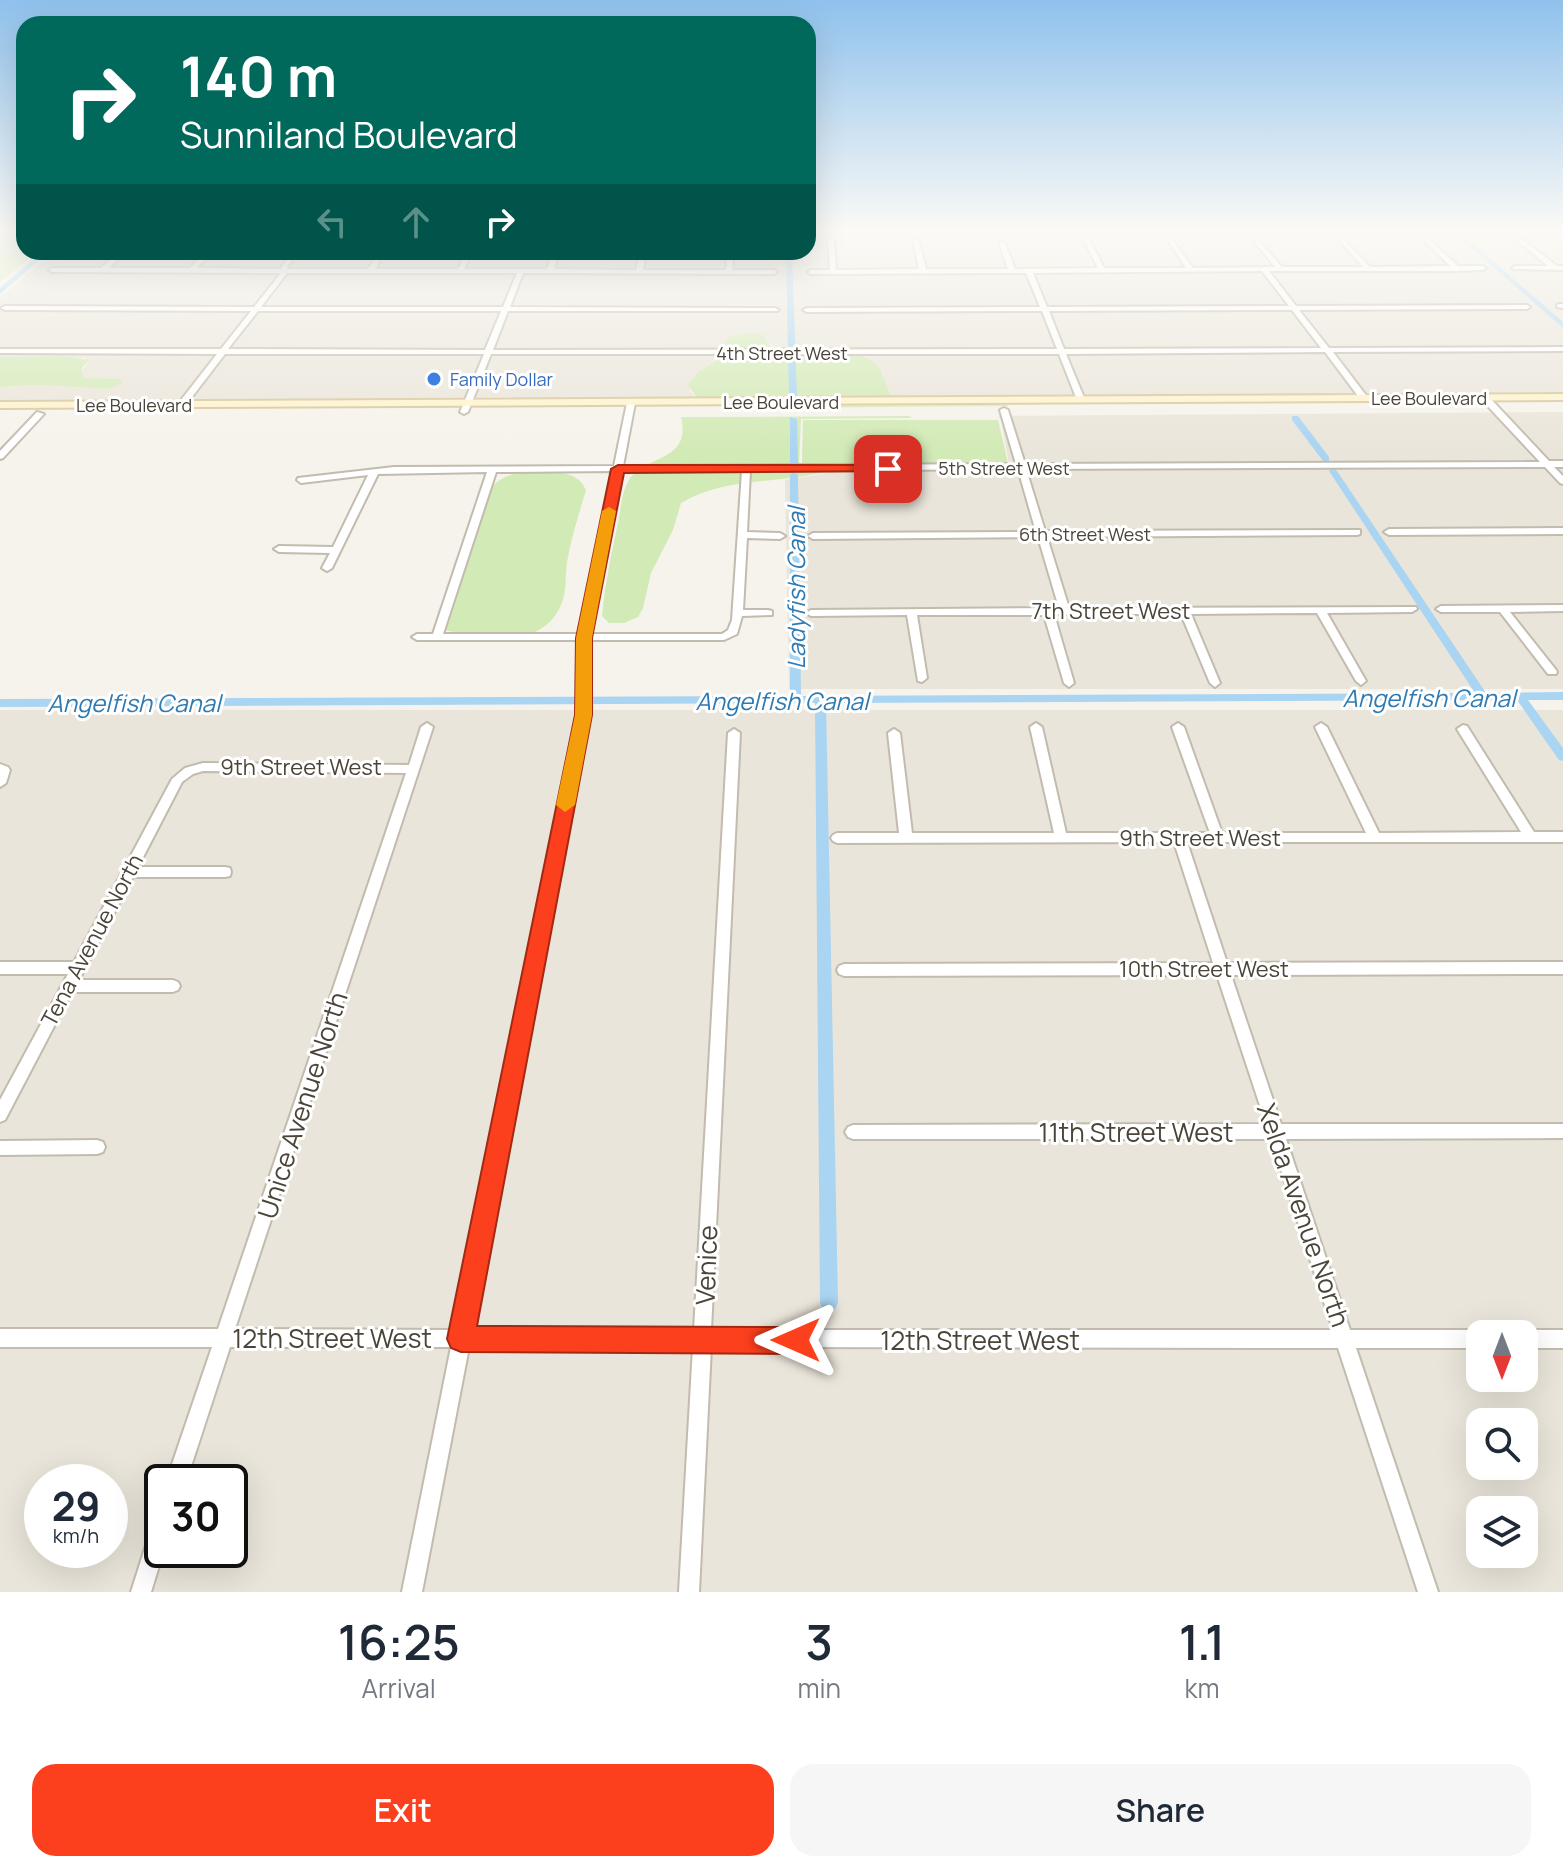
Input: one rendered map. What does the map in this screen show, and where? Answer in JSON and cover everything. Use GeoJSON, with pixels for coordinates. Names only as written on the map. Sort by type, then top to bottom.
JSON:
{"type":"FeatureCollection","features":[{"type":"Feature","properties":{"kind":"main road","name":"Lee Boulevard"},"geometry":{"type":"LineString","coordinates":[[630,408],[1081,400],[1563,397]]}},
{"type":"Feature","properties":{"kind":"main road"},"geometry":{"type":"LineString","coordinates":[[1249,409],[1254,405],[1354,404],[1364,398]]}},
{"type":"Feature","properties":{"kind":"main road"},"geometry":{"type":"LineString","coordinates":[[1004,410],[1015,406],[1109,405],[1128,400]]}},
{"type":"Feature","properties":{"kind":"main road"},"geometry":{"type":"LineString","coordinates":[[40,414],[63,410],[189,409],[212,404]]}},
{"type":"Feature","properties":{"kind":"main road","name":"Lee Boulevard"},"geometry":{"type":"LineString","coordinates":[[0,405],[466,408]]}},
{"type":"Feature","properties":{"kind":"main road","name":"Lee Boulevard"},"geometry":{"type":"LineString","coordinates":[[0,414],[466,408],[1004,410],[1563,407]]}},
{"type":"Feature","properties":{"kind":"street"},"geometry":{"type":"LineString","coordinates":[[182,404],[261,303]]}},
{"type":"Feature","properties":{"kind":"street"},"geometry":{"type":"LineString","coordinates":[[466,408],[508,303]]}},
{"type":"Feature","properties":{"kind":"street"},"geometry":{"type":"LineString","coordinates":[[1042,303],[1081,400]]}},
{"type":"Feature","properties":{"kind":"street"},"geometry":{"type":"LineString","coordinates":[[1290,303],[1364,398]]}},
{"type":"Feature","properties":{"kind":"street"},"geometry":{"type":"LineString","coordinates":[[807,310],[1527,307]]}},
{"type":"Feature","properties":{"kind":"street"},"geometry":{"type":"LineString","coordinates":[[5,308],[775,310]]}},
{"type":"Feature","properties":{"kind":"street","name":"4th Street West"},"geometry":{"type":"LineString","coordinates":[[0,351],[800,353],[1563,349]]}},
{"type":"Feature","properties":{"kind":"street"},"geometry":{"type":"LineString","coordinates":[[1485,398],[1563,481]]}},
{"type":"Feature","properties":{"kind":"street"},"geometry":{"type":"LineString","coordinates":[[412,1592],[584,715],[584,638],[630,408]]}},
{"type":"Feature","properties":{"kind":"street"},"geometry":{"type":"LineString","coordinates":[[1004,410],[1065,612]]}},
{"type":"Feature","properties":{"kind":"street"},"geometry":{"type":"LineString","coordinates":[[0,456],[40,414]]}},
{"type":"Feature","properties":{"kind":"street","name":"5th Street West"},"geometry":{"type":"LineString","coordinates":[[301,480],[375,471],[1563,464]]}},
{"type":"Feature","properties":{"kind":"street"},"geometry":{"type":"LineString","coordinates":[[417,637],[724,637],[733,632],[738,613],[746,469]]}},
{"type":"Feature","properties":{"kind":"street"},"geometry":{"type":"LineString","coordinates":[[437,637],[492,470]]}},
{"type":"Feature","properties":{"kind":"street"},"geometry":{"type":"LineString","coordinates":[[327,568],[375,471]]}},
{"type":"Feature","properties":{"kind":"street"},"geometry":{"type":"LineString","coordinates":[[1389,532],[1563,531]]}},
{"type":"Feature","properties":{"kind":"street","name":"6th Street West"},"geometry":{"type":"LineString","coordinates":[[813,536],[1357,532]]}},
{"type":"Feature","properties":{"kind":"street"},"geometry":{"type":"LineString","coordinates":[[742,535],[780,536]]}},
{"type":"Feature","properties":{"kind":"street"},"geometry":{"type":"LineString","coordinates":[[279,549],[336,550]]}},
{"type":"Feature","properties":{"kind":"street"},"geometry":{"type":"LineString","coordinates":[[1441,609],[1563,608]]}},
{"type":"Feature","properties":{"kind":"street","name":"7th Street West"},"geometry":{"type":"LineString","coordinates":[[811,613],[1412,609]]}},
{"type":"Feature","properties":{"kind":"street"},"geometry":{"type":"LineString","coordinates":[[1503,609],[1552,672]]}},
{"type":"Feature","properties":{"kind":"street"},"geometry":{"type":"LineString","coordinates":[[1320,610],[1361,681]]}},
{"type":"Feature","properties":{"kind":"street"},"geometry":{"type":"LineString","coordinates":[[1185,611],[1215,683]]}},
{"type":"Feature","properties":{"kind":"street"},"geometry":{"type":"LineString","coordinates":[[1048,612],[1069,683]]}},
{"type":"Feature","properties":{"kind":"street"},"geometry":{"type":"LineString","coordinates":[[738,613],[768,613]]}},
{"type":"Feature","properties":{"kind":"street"},"geometry":{"type":"LineString","coordinates":[[912,613],[922,678]]}},
{"type":"Feature","properties":{"kind":"street","name":"Unice Avenue North"},"geometry":{"type":"LineString","coordinates":[[182,1464],[427,727]]}},
{"type":"Feature","properties":{"kind":"street"},"geometry":{"type":"LineString","coordinates":[[1036,727],[1061,838]]}},
{"type":"Feature","properties":{"kind":"street"},"geometry":{"type":"LineString","coordinates":[[1178,727],[1218,838]]}},
{"type":"Feature","properties":{"kind":"street"},"geometry":{"type":"LineString","coordinates":[[1321,727],[1375,838]]}},
{"type":"Feature","properties":{"kind":"street"},"geometry":{"type":"LineString","coordinates":[[1463,729],[1530,837]]}},
{"type":"Feature","properties":{"kind":"street","name":"Venice"},"geometry":{"type":"LineString","coordinates":[[689,1592],[734,733]]}},
{"type":"Feature","properties":{"kind":"street"},"geometry":{"type":"LineString","coordinates":[[894,733],[906,838]]}},
{"type":"Feature","properties":{"kind":"street","name":"9th Street West"},"geometry":{"type":"LineString","coordinates":[[189,771],[203,767],[413,769]]}},
{"type":"Feature","properties":{"kind":"street","name":"Tena Avenue North"},"geometry":{"type":"LineString","coordinates":[[0,1115],[178,779],[189,771]]}},
{"type":"Feature","properties":{"kind":"street","name":"9th Street West"},"geometry":{"type":"LineString","coordinates":[[837,838],[1563,837]]}},
{"type":"Feature","properties":{"kind":"street","name":"Xelda Avenue North"},"geometry":{"type":"LineString","coordinates":[[1179,838],[1428,1592]]}},
{"type":"Feature","properties":{"kind":"street"},"geometry":{"type":"LineString","coordinates":[[128,872],[225,872]]}},
{"type":"Feature","properties":{"kind":"street"},"geometry":{"type":"LineString","coordinates":[[0,968],[76,968]]}},
{"type":"Feature","properties":{"kind":"street","name":"10th Street West"},"geometry":{"type":"LineString","coordinates":[[844,970],[1563,968]]}},
{"type":"Feature","properties":{"kind":"street"},"geometry":{"type":"LineString","coordinates":[[67,986],[173,986]]}},
{"type":"Feature","properties":{"kind":"street","name":"11th Street West"},"geometry":{"type":"LineString","coordinates":[[853,1132],[1563,1131]]}},
{"type":"Feature","properties":{"kind":"street"},"geometry":{"type":"LineString","coordinates":[[0,1148],[97,1147]]}},
{"type":"Feature","properties":{"kind":"street","name":"12th Street West"},"geometry":{"type":"LineString","coordinates":[[0,1338],[1466,1339]]}},
{"type":"Feature","properties":{"kind":"street"},"geometry":{"type":"LineString","coordinates":[[1538,1339],[1563,1339]]}},
{"type":"Feature","properties":{"kind":"street"},"geometry":{"type":"LineString","coordinates":[[141,1592],[149,1568]]}},
{"type":"Feature","properties":{"kind":"shaded area"},"geometry":{"type":"Polygon","coordinates":[[[0,303],[1563,303],[1563,395],[892,399],[883,373],[793,353],[768,344],[723,345],[714,361],[699,371],[690,391],[698,400],[0,402],[0,387],[39,385],[108,389],[120,379],[83,378],[81,372],[87,364],[86,358],[0,357],[0,303]]]}},
{"type":"Feature","properties":{"kind":"shaded area"},"geometry":{"type":"Polygon","coordinates":[[[1563,412],[1563,689],[789,689],[785,480],[827,473],[846,465],[1009,464],[998,416],[1563,412]]]}},
{"type":"Feature","properties":{"kind":"shaded area"},"geometry":{"type":"Polygon","coordinates":[[[0,710],[1563,710],[1563,1592],[0,1592],[0,710]]]}},
{"type":"Feature","properties":{"kind":"green space"},"geometry":{"type":"Polygon","coordinates":[[[761,334],[768,344],[792,354],[862,356],[879,369],[892,399],[698,400],[688,385],[699,371],[715,361],[729,337],[761,334]]]}},
{"type":"Feature","properties":{"kind":"green space"},"geometry":{"type":"Polygon","coordinates":[[[65,356],[89,360],[82,368],[83,378],[121,379],[122,383],[108,389],[39,385],[0,387],[0,357],[65,356]]]}},
{"type":"Feature","properties":{"kind":"green space"},"geometry":{"type":"Polygon","coordinates":[[[1008,405],[752,408],[766,406],[1008,405]]]}},
{"type":"Feature","properties":{"kind":"green space"},"geometry":{"type":"Polygon","coordinates":[[[681,417],[912,418],[801,419],[799,464],[846,465],[804,476],[720,488],[681,503],[673,530],[651,573],[638,617],[624,623],[609,623],[602,616],[626,486],[635,473],[673,451],[682,432],[681,417]]]}},
{"type":"Feature","properties":{"kind":"green space"},"geometry":{"type":"Polygon","coordinates":[[[803,420],[998,420],[1008,463],[802,463],[803,420]]]}},
{"type":"Feature","properties":{"kind":"green space"},"geometry":{"type":"Polygon","coordinates":[[[548,471],[575,477],[586,490],[569,553],[563,600],[552,619],[540,629],[510,638],[445,630],[489,490],[508,476],[548,471]]]}},
{"type":"Feature","properties":{"kind":"waterway","name":"Ladyfish Canal"},"geometry":{"type":"LineString","coordinates":[[790,303],[793,397]]}},
{"type":"Feature","properties":{"kind":"waterway"},"geometry":{"type":"LineString","coordinates":[[1537,303],[1563,326]]}},
{"type":"Feature","properties":{"kind":"waterway"},"geometry":{"type":"LineString","coordinates":[[1295,418],[1326,459]]}},
{"type":"Feature","properties":{"kind":"waterway","name":"Ladyfish Canal"},"geometry":{"type":"LineString","coordinates":[[793,419],[794,464]]}},
{"type":"Feature","properties":{"kind":"waterway"},"geometry":{"type":"LineString","coordinates":[[1333,471],[1483,696]]}},
{"type":"Feature","properties":{"kind":"waterway","name":"Ladyfish Canal"},"geometry":{"type":"LineString","coordinates":[[794,475],[796,699]]}},
{"type":"Feature","properties":{"kind":"waterway","name":"Angelfish Canal"},"geometry":{"type":"LineString","coordinates":[[796,699],[1483,696]]}},
{"type":"Feature","properties":{"kind":"waterway","name":"Angelfish Canal"},"geometry":{"type":"LineString","coordinates":[[1483,696],[1520,696]]}},
{"type":"Feature","properties":{"kind":"waterway"},"geometry":{"type":"LineString","coordinates":[[1520,696],[1563,757]]}},
{"type":"Feature","properties":{"kind":"waterway","name":"Angelfish Canal"},"geometry":{"type":"LineString","coordinates":[[1520,696],[1563,696]]}},
{"type":"Feature","properties":{"kind":"waterway","name":"Angelfish Canal"},"geometry":{"type":"LineString","coordinates":[[0,703],[796,699]]}},
{"type":"Feature","properties":{"kind":"waterway"},"geometry":{"type":"LineString","coordinates":[[820,700],[829,1303]]}},
{"type":"Feature","properties":{"kind":"slow traffic"},"geometry":{"type":"LineString","coordinates":[[565,805],[584,715],[584,638],[609,511]]}},
{"type":"Feature","properties":{"kind":"place","name":"Family Dollar"},"geometry":{"type":"Point","coordinates":[434,379]}},
{"type":"Feature","properties":{"kind":"route"},"geometry":{"type":"LineString","coordinates":[[796,1340],[461,1339],[584,715],[584,638],[618,469],[888,469]]}}]}
